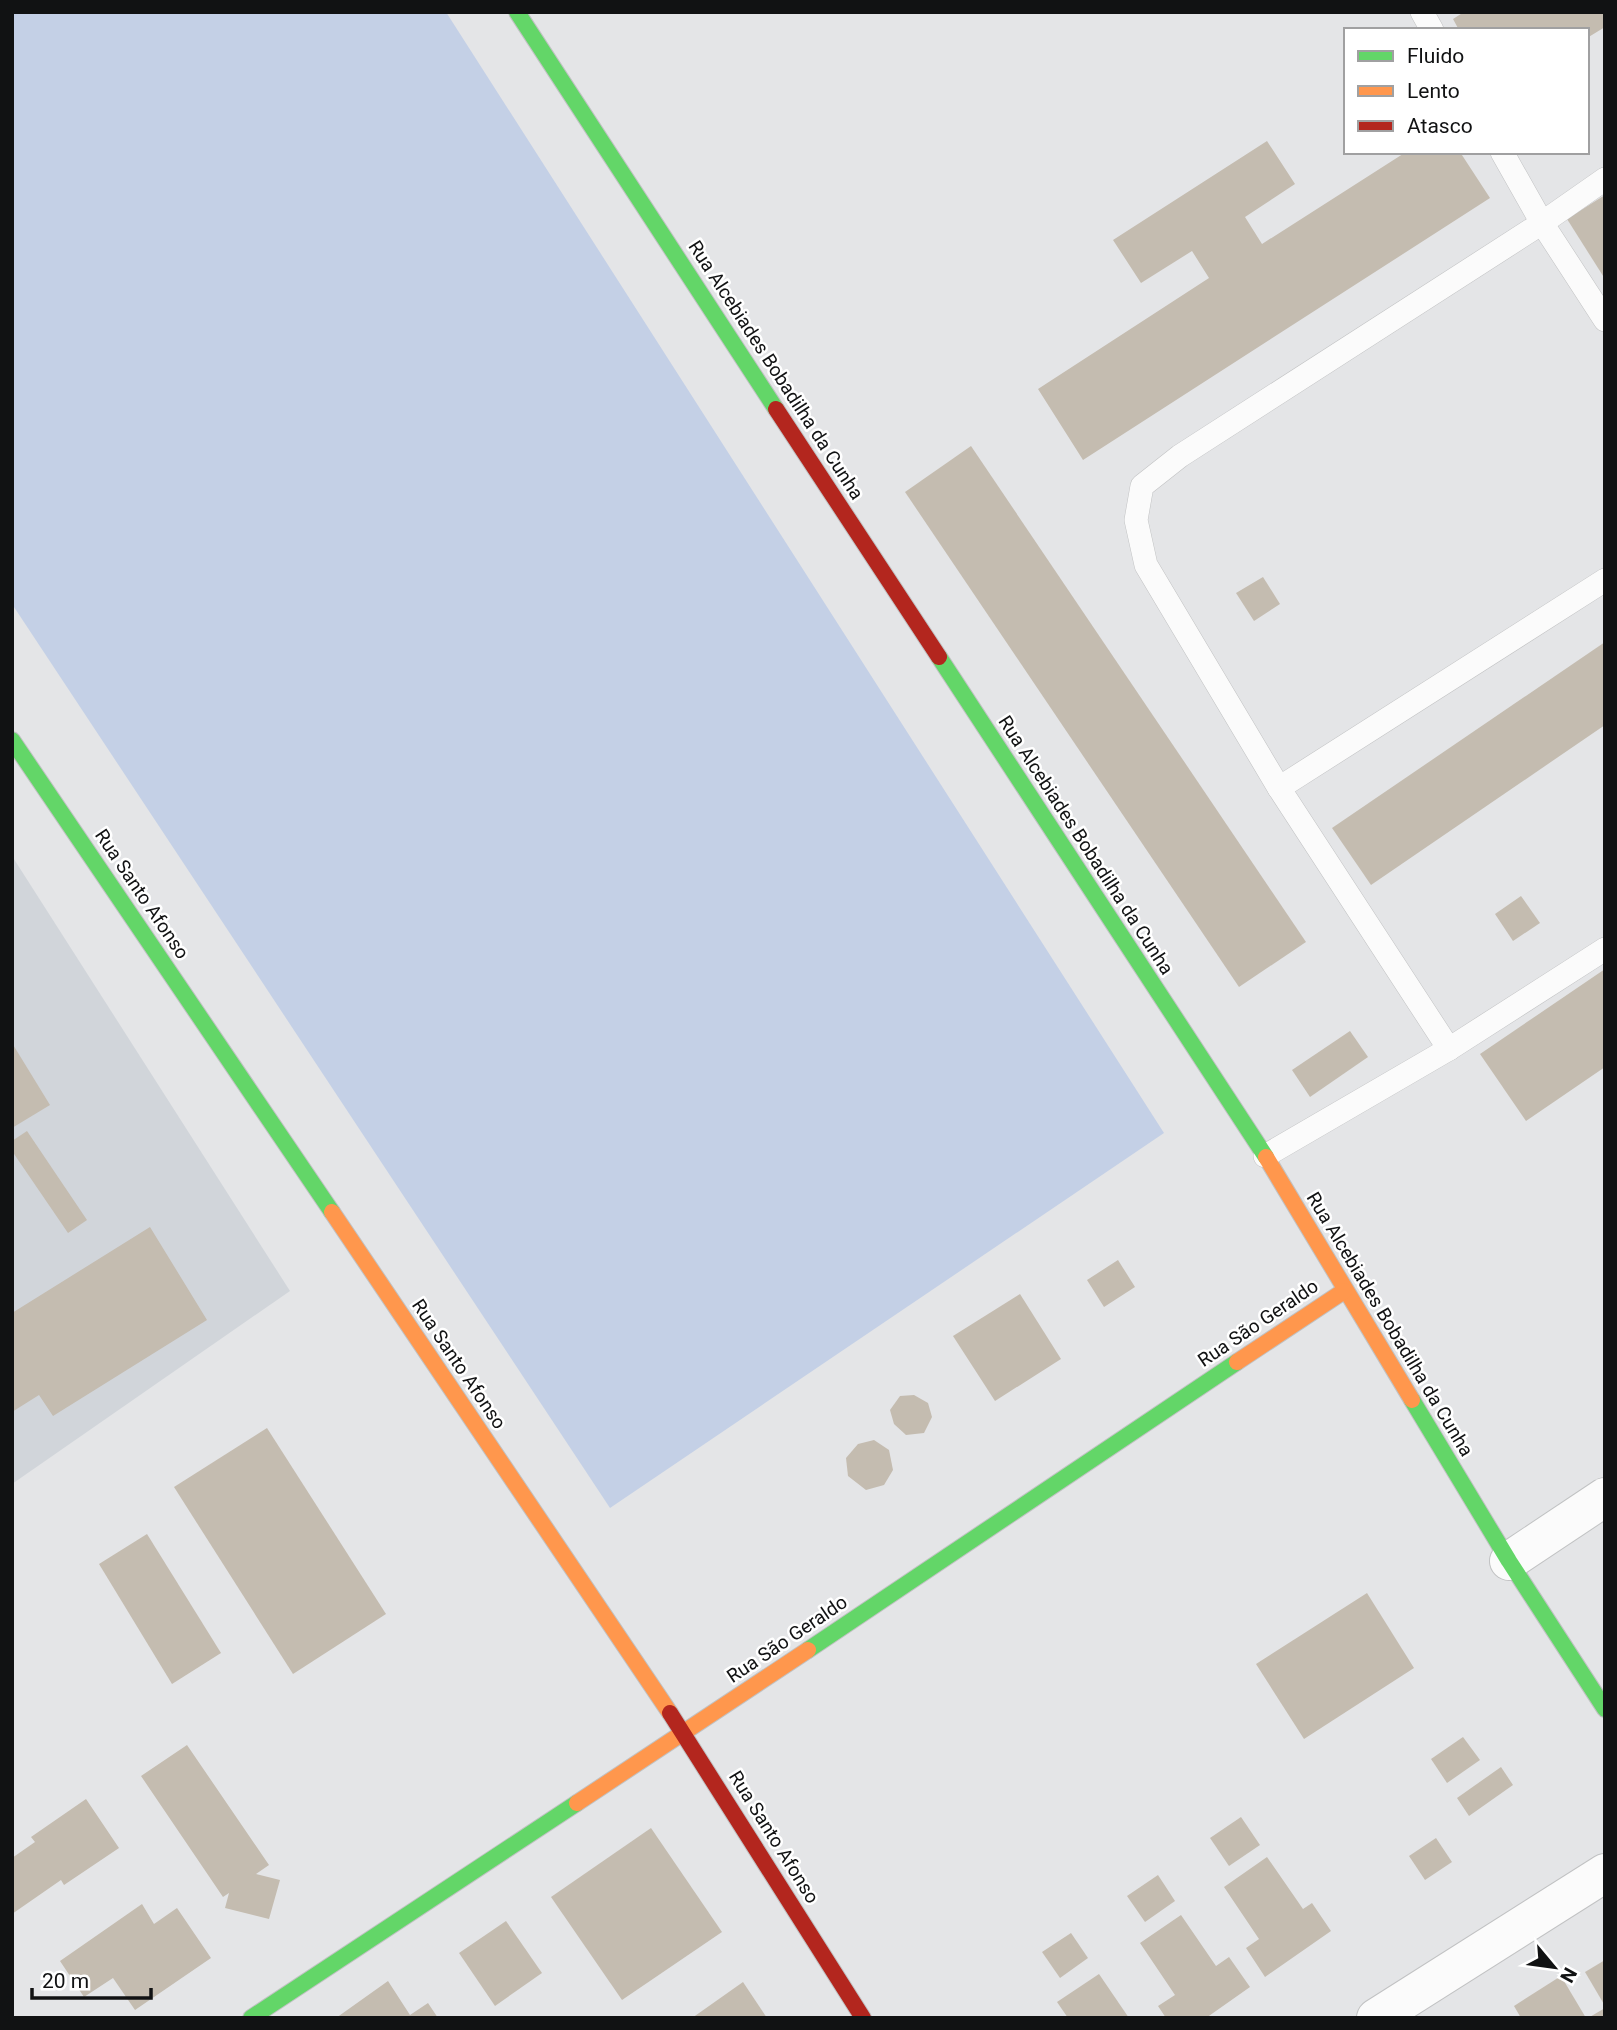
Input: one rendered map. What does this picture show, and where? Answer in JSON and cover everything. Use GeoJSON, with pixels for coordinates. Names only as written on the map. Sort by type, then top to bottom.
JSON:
{"type":"FeatureCollection","features":[{"type":"Feature","properties":{"kind":"street","name":"Rua Alcebiades Bobadilha da Cunha"},"geometry":{"type":"LineString","coordinates":[[517,12],[1265,1156],[1509,1561],[1605,1709]]}},
{"type":"Feature","properties":{"kind":"street","name":"Rua Santo Afonso"},"geometry":{"type":"LineString","coordinates":[[12,740],[684,1734],[863,2018]]}},
{"type":"Feature","properties":{"kind":"street","name":"Rua São Geraldo"},"geometry":{"type":"LineString","coordinates":[[251,2018],[684,1734],[1344,1291]]}},
{"type":"Feature","properties":{"kind":"street"},"geometry":{"type":"LineString","coordinates":[[1509,1561],[1605,1497]]}},
{"type":"Feature","properties":{"kind":"street"},"geometry":{"type":"LineString","coordinates":[[1376,2018],[1605,1873]]}},
{"type":"Feature","properties":{"kind":"lane"},"geometry":{"type":"LineString","coordinates":[[1422,12],[1431,28]]}},
{"type":"Feature","properties":{"kind":"lane"},"geometry":{"type":"LineString","coordinates":[[1503,154],[1542,223],[1605,320]]}},
{"type":"Feature","properties":{"kind":"lane"},"geometry":{"type":"LineString","coordinates":[[1449,1049],[1279,788],[1146,565],[1136,520],[1142,486],[1180,456],[1542,223],[1605,179]]}},
{"type":"Feature","properties":{"kind":"lane"},"geometry":{"type":"LineString","coordinates":[[1279,788],[1605,580]]}},
{"type":"Feature","properties":{"kind":"lane"},"geometry":{"type":"LineString","coordinates":[[1265,1156],[1449,1049],[1605,949]]}},
{"type":"Feature","properties":{"kind":"shaded area"},"geometry":{"type":"Polygon","coordinates":[[[12,12],[446,12],[1164,1133],[610,1508],[12,604],[12,12]]]}},
{"type":"Feature","properties":{"kind":"shaded area"},"geometry":{"type":"Polygon","coordinates":[[[12,856],[290,1291],[12,1484],[12,856]]]}},
{"type":"Feature","properties":{"kind":"building"},"geometry":{"type":"Polygon","coordinates":[[[1464,12],[1605,12],[1605,27],[1589,37],[1589,28],[1458,28],[1453,19],[1464,12]]]}},
{"type":"Feature","properties":{"kind":"building"},"geometry":{"type":"Polygon","coordinates":[[[1267,141],[1295,184],[1245,217],[1262,244],[1403,154],[1461,154],[1490,198],[1083,460],[1038,389],[1209,278],[1192,251],[1141,283],[1113,240],[1267,141]]]}},
{"type":"Feature","properties":{"kind":"building"},"geometry":{"type":"Polygon","coordinates":[[[1605,195],[1605,279],[1567,219],[1605,195]]]}},
{"type":"Feature","properties":{"kind":"building"},"geometry":{"type":"Polygon","coordinates":[[[971,446],[1306,942],[1239,987],[905,492],[971,446]]]}},
{"type":"Feature","properties":{"kind":"building"},"geometry":{"type":"Polygon","coordinates":[[[1263,577],[1280,604],[1254,621],[1236,593],[1263,577]]]}},
{"type":"Feature","properties":{"kind":"building"},"geometry":{"type":"Polygon","coordinates":[[[1605,642],[1605,725],[1371,885],[1332,828],[1605,642]]]}},
{"type":"Feature","properties":{"kind":"building"},"geometry":{"type":"Polygon","coordinates":[[[1521,896],[1540,923],[1513,941],[1495,914],[1521,896]]]}},
{"type":"Feature","properties":{"kind":"building"},"geometry":{"type":"Polygon","coordinates":[[[1605,969],[1605,1067],[1526,1121],[1480,1054],[1605,969]]]}},
{"type":"Feature","properties":{"kind":"building"},"geometry":{"type":"Polygon","coordinates":[[[1350,1031],[1368,1057],[1310,1097],[1292,1070],[1350,1031]]]}},
{"type":"Feature","properties":{"kind":"building"},"geometry":{"type":"Polygon","coordinates":[[[12,1043],[50,1105],[12,1128],[12,1043]]]}},
{"type":"Feature","properties":{"kind":"building"},"geometry":{"type":"Polygon","coordinates":[[[27,1131],[87,1220],[68,1233],[12,1151],[12,1141],[27,1131]]]}},
{"type":"Feature","properties":{"kind":"building"},"geometry":{"type":"Polygon","coordinates":[[[150,1227],[207,1320],[53,1416],[39,1395],[12,1412],[12,1313],[150,1227]]]}},
{"type":"Feature","properties":{"kind":"building"},"geometry":{"type":"Polygon","coordinates":[[[1118,1260],[1135,1287],[1104,1307],[1087,1280],[1118,1260]]]}},
{"type":"Feature","properties":{"kind":"building"},"geometry":{"type":"Polygon","coordinates":[[[1020,1294],[1061,1359],[995,1401],[953,1336],[1020,1294]]]}},
{"type":"Feature","properties":{"kind":"building"},"geometry":{"type":"Polygon","coordinates":[[[914,1395],[928,1403],[932,1417],[924,1433],[906,1435],[894,1424],[890,1410],[900,1396],[914,1395]]]}},
{"type":"Feature","properties":{"kind":"building"},"geometry":{"type":"Polygon","coordinates":[[[267,1428],[386,1614],[293,1674],[174,1487],[267,1428]]]}},
{"type":"Feature","properties":{"kind":"building"},"geometry":{"type":"Polygon","coordinates":[[[874,1440],[889,1450],[893,1470],[884,1485],[866,1490],[848,1476],[846,1458],[858,1444],[874,1440]]]}},
{"type":"Feature","properties":{"kind":"building"},"geometry":{"type":"Polygon","coordinates":[[[147,1534],[221,1653],[172,1684],[99,1564],[147,1534]]]}},
{"type":"Feature","properties":{"kind":"building"},"geometry":{"type":"Polygon","coordinates":[[[1367,1593],[1414,1668],[1304,1739],[1256,1664],[1367,1593]]]}},
{"type":"Feature","properties":{"kind":"building"},"geometry":{"type":"Polygon","coordinates":[[[1463,1737],[1480,1760],[1447,1783],[1431,1759],[1463,1737]]]}},
{"type":"Feature","properties":{"kind":"building"},"geometry":{"type":"Polygon","coordinates":[[[187,1745],[269,1865],[256,1874],[280,1880],[269,1919],[225,1908],[229,1893],[223,1897],[141,1776],[187,1745]]]}},
{"type":"Feature","properties":{"kind":"building"},"geometry":{"type":"Polygon","coordinates":[[[1501,1767],[1513,1785],[1469,1816],[1457,1798],[1501,1767]]]}},
{"type":"Feature","properties":{"kind":"building"},"geometry":{"type":"Polygon","coordinates":[[[86,1799],[119,1848],[64,1885],[61,1880],[12,1914],[12,1858],[35,1842],[31,1837],[86,1799]]]}},
{"type":"Feature","properties":{"kind":"building"},"geometry":{"type":"Polygon","coordinates":[[[1241,1817],[1260,1845],[1229,1866],[1210,1838],[1241,1817]]]}},
{"type":"Feature","properties":{"kind":"building"},"geometry":{"type":"Polygon","coordinates":[[[651,1828],[722,1932],[622,2000],[551,1897],[651,1828]]]}},
{"type":"Feature","properties":{"kind":"building"},"geometry":{"type":"Polygon","coordinates":[[[1436,1838],[1452,1862],[1425,1880],[1409,1856],[1436,1838]]]}},
{"type":"Feature","properties":{"kind":"building"},"geometry":{"type":"Polygon","coordinates":[[[1267,1857],[1303,1909],[1312,1903],[1331,1931],[1265,1977],[1246,1948],[1259,1939],[1224,1887],[1267,1857]]]}},
{"type":"Feature","properties":{"kind":"building"},"geometry":{"type":"Polygon","coordinates":[[[1158,1875],[1175,1901],[1145,1922],[1127,1896],[1158,1875]]]}},
{"type":"Feature","properties":{"kind":"building"},"geometry":{"type":"Polygon","coordinates":[[[142,1904],[154,1924],[177,1908],[211,1958],[135,2010],[113,1978],[84,1997],[60,1961],[142,1904]]]}},
{"type":"Feature","properties":{"kind":"building"},"geometry":{"type":"Polygon","coordinates":[[[1181,1915],[1216,1966],[1229,1957],[1250,1987],[1206,2018],[1166,2018],[1158,2006],[1175,1995],[1140,1943],[1181,1915]]]}},
{"type":"Feature","properties":{"kind":"building"},"geometry":{"type":"Polygon","coordinates":[[[506,1921],[542,1973],[495,2006],[459,1953],[506,1921]]]}},
{"type":"Feature","properties":{"kind":"building"},"geometry":{"type":"Polygon","coordinates":[[[1071,1933],[1088,1958],[1060,1978],[1042,1952],[1071,1933]]]}},
{"type":"Feature","properties":{"kind":"building"},"geometry":{"type":"Polygon","coordinates":[[[1605,1960],[1605,2006],[1585,1972],[1605,1960]]]}},
{"type":"Feature","properties":{"kind":"building"},"geometry":{"type":"Polygon","coordinates":[[[1099,1974],[1129,2018],[1068,2018],[1057,2002],[1099,1974]]]}},
{"type":"Feature","properties":{"kind":"building"},"geometry":{"type":"Polygon","coordinates":[[[1561,1976],[1586,2018],[1521,2018],[1514,2006],[1561,1976]]]}},
{"type":"Feature","properties":{"kind":"building"},"geometry":{"type":"Polygon","coordinates":[[[388,1981],[410,2015],[428,2003],[438,2018],[336,2018],[388,1981]]]}},
{"type":"Feature","properties":{"kind":"building"},"geometry":{"type":"Polygon","coordinates":[[[743,1982],[767,2018],[692,2018],[743,1982]]]}},
{"type":"Feature","properties":{"kind":"building"},"geometry":{"type":"Polygon","coordinates":[[[1605,2008],[1605,2018],[1588,2018],[1605,2008]]]}},
{"type":"Feature","properties":{"kind":"traffic: fast"},"geometry":{"type":"LineString","coordinates":[[517,12],[776,409]]}},
{"type":"Feature","properties":{"kind":"traffic: fast"},"geometry":{"type":"LineString","coordinates":[[939,657],[1266,1157]]}},
{"type":"Feature","properties":{"kind":"traffic: fast"},"geometry":{"type":"LineString","coordinates":[[12,740],[332,1212]]}},
{"type":"Feature","properties":{"kind":"traffic: fast"},"geometry":{"type":"LineString","coordinates":[[808,1650],[1237,1362]]}},
{"type":"Feature","properties":{"kind":"traffic: fast"},"geometry":{"type":"LineString","coordinates":[[1412,1400],[1509,1561],[1605,1709]]}},
{"type":"Feature","properties":{"kind":"traffic: fast"},"geometry":{"type":"LineString","coordinates":[[251,2018],[577,1803]]}},
{"type":"Feature","properties":{"kind":"traffic: slow"},"geometry":{"type":"LineString","coordinates":[[1266,1157],[1412,1400]]}},
{"type":"Feature","properties":{"kind":"traffic: slow"},"geometry":{"type":"LineString","coordinates":[[332,1212],[670,1713]]}},
{"type":"Feature","properties":{"kind":"traffic: slow"},"geometry":{"type":"LineString","coordinates":[[1237,1362],[1344,1291]]}},
{"type":"Feature","properties":{"kind":"traffic: slow"},"geometry":{"type":"LineString","coordinates":[[577,1803],[808,1650]]}},
{"type":"Feature","properties":{"kind":"traffic: jam"},"geometry":{"type":"LineString","coordinates":[[776,409],[939,657]]}},
{"type":"Feature","properties":{"kind":"traffic: jam"},"geometry":{"type":"LineString","coordinates":[[670,1713],[863,2018]]}}]}
